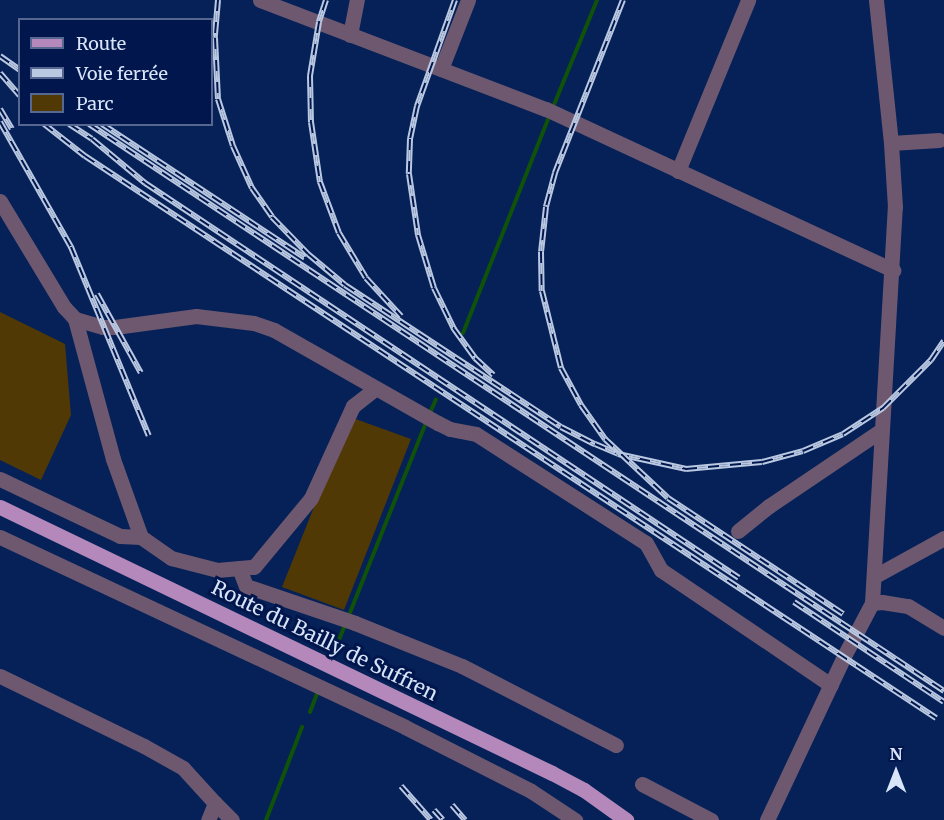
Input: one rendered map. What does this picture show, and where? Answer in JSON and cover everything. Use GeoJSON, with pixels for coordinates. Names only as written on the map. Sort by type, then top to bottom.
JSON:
{"type":"FeatureCollection","features":[{"type":"Feature","properties":{"kind":"main road","name":"Route du Bailly de Suffren"},"geometry":{"type":"LineString","coordinates":[[0,507],[552,773],[584,790],[626,820]]}},
{"type":"Feature","properties":{"kind":"street"},"geometry":{"type":"LineString","coordinates":[[260,0],[286,4],[350,35],[546,109],[893,270]]}},
{"type":"Feature","properties":{"kind":"street"},"geometry":{"type":"LineString","coordinates":[[350,35],[357,0]]}},
{"type":"Feature","properties":{"kind":"street"},"geometry":{"type":"LineString","coordinates":[[441,69],[468,0]]}},
{"type":"Feature","properties":{"kind":"street"},"geometry":{"type":"LineString","coordinates":[[678,171],[748,0]]}},
{"type":"Feature","properties":{"kind":"street"},"geometry":{"type":"LineString","coordinates":[[767,820],[872,603],[880,431],[893,270],[895,207],[891,143],[876,0]]}},
{"type":"Feature","properties":{"kind":"street"},"geometry":{"type":"LineString","coordinates":[[891,143],[939,140]]}},
{"type":"Feature","properties":{"kind":"street"},"geometry":{"type":"LineString","coordinates":[[0,201],[6,224],[64,307],[75,319],[113,459],[141,537]]}},
{"type":"Feature","properties":{"kind":"street"},"geometry":{"type":"LineString","coordinates":[[75,319],[103,327],[116,327],[196,316],[254,323],[274,330],[438,423],[450,429],[476,434],[646,543],[661,570],[831,685]]}},
{"type":"Feature","properties":{"kind":"street"},"geometry":{"type":"LineString","coordinates":[[0,479],[120,536],[141,537],[171,558],[218,570],[254,567],[311,498],[352,406],[376,388]]}},
{"type":"Feature","properties":{"kind":"street"},"geometry":{"type":"LineString","coordinates":[[738,531],[769,506],[880,431]]}},
{"type":"Feature","properties":{"kind":"street"},"geometry":{"type":"LineString","coordinates":[[0,537],[405,727],[531,791],[575,820]]}},
{"type":"Feature","properties":{"kind":"street"},"geometry":{"type":"LineString","coordinates":[[875,576],[944,538]]}},
{"type":"Feature","properties":{"kind":"street"},"geometry":{"type":"LineString","coordinates":[[239,568],[246,586],[355,623],[462,666],[616,745]]}},
{"type":"Feature","properties":{"kind":"street"},"geometry":{"type":"LineString","coordinates":[[872,603],[882,602],[908,606],[944,628]]}},
{"type":"Feature","properties":{"kind":"street"},"geometry":{"type":"LineString","coordinates":[[0,676],[144,746],[183,768],[232,820]]}},
{"type":"Feature","properties":{"kind":"street"},"geometry":{"type":"LineString","coordinates":[[642,784],[711,820]]}},
{"type":"Feature","properties":{"kind":"street"},"geometry":{"type":"LineString","coordinates":[[208,820],[215,803]]}},
{"type":"Feature","properties":{"kind":"green space"},"geometry":{"type":"Polygon","coordinates":[[[0,312],[65,344],[71,415],[41,480],[0,460],[0,312]]]}},
{"type":"Feature","properties":{"kind":"green space"},"geometry":{"type":"Polygon","coordinates":[[[350,417],[411,439],[344,610],[282,587],[350,417]]]}},
{"type":"Feature","properties":{"kind":"waterway"},"geometry":{"type":"LineString","coordinates":[[553,107],[597,0]]}},
{"type":"Feature","properties":{"kind":"waterway"},"geometry":{"type":"LineString","coordinates":[[463,333],[548,119]]}},
{"type":"Feature","properties":{"kind":"waterway"},"geometry":{"type":"LineString","coordinates":[[429,415],[436,399]]}},
{"type":"Feature","properties":{"kind":"waterway"},"geometry":{"type":"LineString","coordinates":[[349,615],[426,422]]}},
{"type":"Feature","properties":{"kind":"waterway"},"geometry":{"type":"LineString","coordinates":[[338,642],[344,627]]}},
{"type":"Feature","properties":{"kind":"waterway"},"geometry":{"type":"LineString","coordinates":[[310,712],[317,694]]}},
{"type":"Feature","properties":{"kind":"waterway"},"geometry":{"type":"LineString","coordinates":[[266,820],[302,727]]}},
{"type":"Feature","properties":{"kind":"railway"},"geometry":{"type":"LineString","coordinates":[[218,0],[215,38],[218,99],[233,146],[252,188],[272,217],[308,254],[345,285],[561,427],[595,444],[618,454],[686,469],[762,462],[803,451],[843,434],[883,408],[931,360],[944,341]]}},
{"type":"Feature","properties":{"kind":"railway"},"geometry":{"type":"LineString","coordinates":[[326,0],[319,22],[310,76],[311,122],[320,182],[339,233],[366,278],[401,316]]}},
{"type":"Feature","properties":{"kind":"railway"},"geometry":{"type":"LineString","coordinates":[[455,0],[417,106],[410,139],[409,174],[418,235],[434,288],[454,329],[475,358],[493,375]]}},
{"type":"Feature","properties":{"kind":"railway"},"geometry":{"type":"LineString","coordinates":[[623,0],[555,173],[546,207],[541,252],[542,291],[561,368],[581,405],[605,439],[668,498],[843,614]]}},
{"type":"Feature","properties":{"kind":"railway"},"geometry":{"type":"LineString","coordinates":[[0,56],[18,69]]}},
{"type":"Feature","properties":{"kind":"railway"},"geometry":{"type":"LineString","coordinates":[[0,73],[18,94]]}},
{"type":"Feature","properties":{"kind":"railway"},"geometry":{"type":"LineString","coordinates":[[0,109],[12,129]]}},
{"type":"Feature","properties":{"kind":"railway"},"geometry":{"type":"LineString","coordinates":[[0,122],[71,247],[149,436]]}},
{"type":"Feature","properties":{"kind":"railway"},"geometry":{"type":"LineString","coordinates":[[47,126],[85,156],[936,718]]}},
{"type":"Feature","properties":{"kind":"railway"},"geometry":{"type":"LineString","coordinates":[[72,126],[92,139],[145,183],[739,578]]}},
{"type":"Feature","properties":{"kind":"railway"},"geometry":{"type":"LineString","coordinates":[[92,126],[944,691]]}},
{"type":"Feature","properties":{"kind":"railway"},"geometry":{"type":"LineString","coordinates":[[105,126],[305,258]]}},
{"type":"Feature","properties":{"kind":"railway"},"geometry":{"type":"LineString","coordinates":[[97,294],[141,373]]}},
{"type":"Feature","properties":{"kind":"railway"},"geometry":{"type":"LineString","coordinates":[[794,602],[944,702]]}},
{"type":"Feature","properties":{"kind":"railway"},"geometry":{"type":"LineString","coordinates":[[401,786],[431,820]]}},
{"type":"Feature","properties":{"kind":"railway"},"geometry":{"type":"LineString","coordinates":[[452,805],[465,820]]}},
{"type":"Feature","properties":{"kind":"railway"},"geometry":{"type":"LineString","coordinates":[[434,810],[443,820]]}}]}
